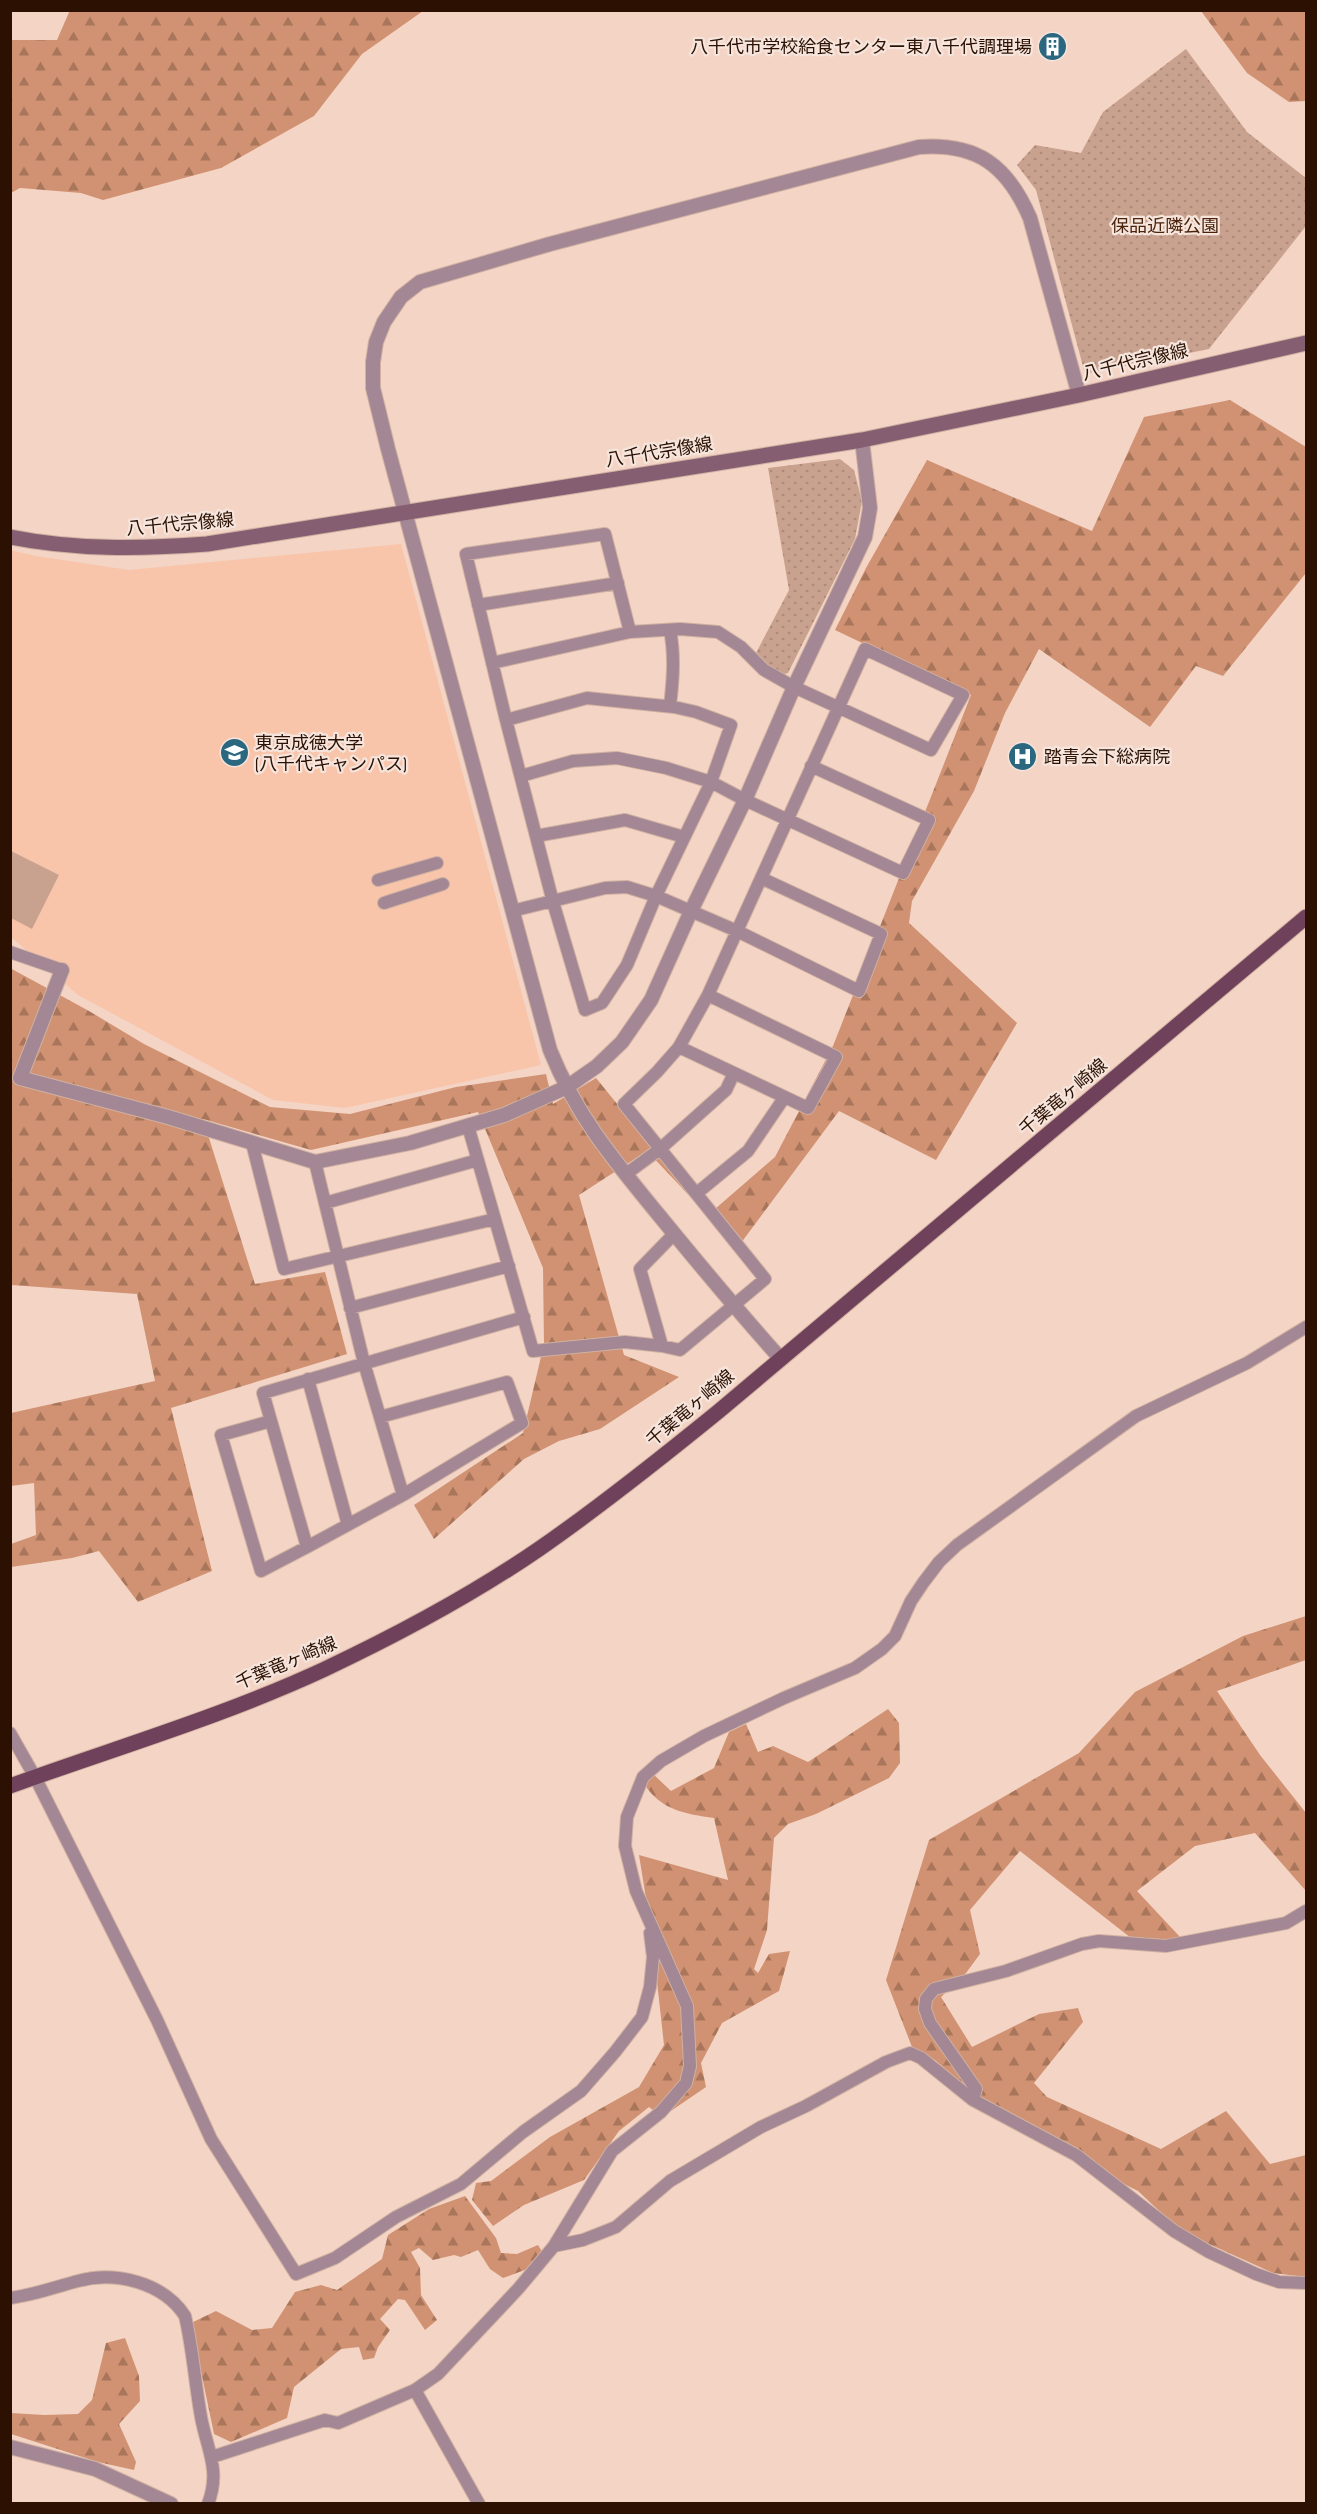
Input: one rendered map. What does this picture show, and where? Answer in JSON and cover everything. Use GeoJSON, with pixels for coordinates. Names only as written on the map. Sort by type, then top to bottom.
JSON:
{"type":"FeatureCollection","features":[{"type":"Feature","properties":{"kind":"main road","name":"八千代宗像線"},"geometry":{"type":"LineString","coordinates":[[10,537],[66,546],[164,548],[207,544],[862,440],[1079,395],[1306,343]]}},
{"type":"Feature","properties":{"kind":"main road","name":"千葉竜ヶ崎線"},"geometry":{"type":"LineString","coordinates":[[10,1786],[263,1696],[341,1661],[433,1614],[499,1574],[594,1509],[719,1411],[1306,917]]}},
{"type":"Feature","properties":{"kind":"street"},"geometry":{"type":"LineString","coordinates":[[780,1358],[732,1304],[598,1140],[567,1087],[550,1050],[373,388],[376,342],[384,322],[401,297],[420,282],[561,240],[919,147],[941,145],[975,154],[989,162],[1014,184],[1030,218],[1079,395]]}},
{"type":"Feature","properties":{"kind":"street"},"geometry":{"type":"LineString","coordinates":[[10,952],[62,970],[20,1078],[168,1117],[315,1162],[410,1143],[504,1114],[567,1087],[597,1066],[622,1041],[651,1000],[865,537],[870,508],[862,440]]}},
{"type":"Feature","properties":{"kind":"street"},"geometry":{"type":"LineString","coordinates":[[506,720],[587,698],[670,706],[696,712],[731,725],[711,782],[656,896],[627,965],[602,1003],[585,1010],[553,902],[520,777],[506,720],[492,663],[466,554],[605,534],[630,632]]}},
{"type":"Feature","properties":{"kind":"street"},"geometry":{"type":"LineString","coordinates":[[478,605],[618,583]]}},
{"type":"Feature","properties":{"kind":"street"},"geometry":{"type":"LineString","coordinates":[[670,630],[674,658],[670,706]]}},
{"type":"Feature","properties":{"kind":"street"},"geometry":{"type":"LineString","coordinates":[[468,1125],[533,1351],[625,1342],[680,1350],[732,1304],[765,1279],[624,1104],[679,1047],[708,995],[838,706],[865,649],[963,695],[932,750],[838,706],[794,687],[764,670],[741,647],[718,632],[670,630],[630,632],[492,663]]}},
{"type":"Feature","properties":{"kind":"street"},"geometry":{"type":"LineString","coordinates":[[520,777],[573,761],[617,758],[666,768],[711,782],[903,873],[929,820],[811,766]]}},
{"type":"Feature","properties":{"kind":"street"},"geometry":{"type":"LineString","coordinates":[[536,836],[625,820],[684,837]]}},
{"type":"Feature","properties":{"kind":"street"},"geometry":{"type":"LineString","coordinates":[[378,880],[437,863]]}},
{"type":"Feature","properties":{"kind":"street"},"geometry":{"type":"LineString","coordinates":[[512,911],[604,888],[627,887],[691,911],[860,991],[881,934],[761,878]]}},
{"type":"Feature","properties":{"kind":"street"},"geometry":{"type":"LineString","coordinates":[[384,903],[443,885]]}},
{"type":"Feature","properties":{"kind":"street"},"geometry":{"type":"LineString","coordinates":[[679,1047],[808,1108],[836,1057],[708,995]]}},
{"type":"Feature","properties":{"kind":"street"},"geometry":{"type":"LineString","coordinates":[[626,1174],[660,1149],[726,1090],[734,1073]]}},
{"type":"Feature","properties":{"kind":"street"},"geometry":{"type":"LineString","coordinates":[[697,1193],[748,1151],[784,1098]]}},
{"type":"Feature","properties":{"kind":"street"},"geometry":{"type":"LineString","coordinates":[[252,1143],[284,1269],[495,1219]]}},
{"type":"Feature","properties":{"kind":"street"},"geometry":{"type":"LineString","coordinates":[[325,1203],[478,1160]]}},
{"type":"Feature","properties":{"kind":"street"},"geometry":{"type":"LineString","coordinates":[[315,1162],[364,1363],[404,1495]]}},
{"type":"Feature","properties":{"kind":"street"},"geometry":{"type":"LineString","coordinates":[[662,1346],[640,1269],[674,1234]]}},
{"type":"Feature","properties":{"kind":"street"},"geometry":{"type":"LineString","coordinates":[[350,1308],[509,1266]]}},
{"type":"Feature","properties":{"kind":"street"},"geometry":{"type":"LineString","coordinates":[[307,1547],[263,1393],[524,1317]]}},
{"type":"Feature","properties":{"kind":"street"},"geometry":{"type":"LineString","coordinates":[[212,2457],[325,2420],[338,2423],[415,2390],[438,2374],[474,2337],[554,2246],[612,2151],[661,2112],[686,2083],[690,2066],[687,2006],[636,1891],[625,1846],[627,1817],[643,1777],[662,1761],[704,1736],[855,1668],[882,1649],[895,1636],[911,1601],[923,1583],[939,1562],[957,1545],[1136,1416],[1247,1363],[1306,1327]]}},
{"type":"Feature","properties":{"kind":"street"},"geometry":{"type":"LineString","coordinates":[[308,1379],[348,1525]]}},
{"type":"Feature","properties":{"kind":"street"},"geometry":{"type":"LineString","coordinates":[[271,1421],[221,1435],[261,1571],[404,1495],[522,1424],[507,1382],[380,1417]]}},
{"type":"Feature","properties":{"kind":"street"},"geometry":{"type":"LineString","coordinates":[[10,1733],[35,1777],[157,2020],[210,2139],[296,2274],[335,2258],[396,2217],[461,2184],[522,2132],[581,2091],[642,2017],[650,1987],[653,1957],[648,1920]]}},
{"type":"Feature","properties":{"kind":"street"},"geometry":{"type":"LineString","coordinates":[[973,2100],[976,2089],[930,2023],[925,2009],[926,1999],[934,1989],[1006,1971],[1092,1941],[1166,1946],[1286,1923],[1306,1911]]}},
{"type":"Feature","properties":{"kind":"street"},"geometry":{"type":"LineString","coordinates":[[554,2246],[583,2240],[616,2227],[670,2181],[735,2142],[900,2055],[910,2053],[921,2058],[973,2100],[1076,2155],[1174,2231],[1209,2252],[1279,2282],[1306,2283]]}},
{"type":"Feature","properties":{"kind":"street"},"geometry":{"type":"LineString","coordinates":[[10,2298],[36,2295],[78,2281],[104,2277],[149,2286],[163,2293],[177,2305],[185,2316],[201,2419],[212,2457],[213,2491],[208,2504]]}},
{"type":"Feature","properties":{"kind":"street"},"geometry":{"type":"LineString","coordinates":[[415,2390],[479,2504]]}},
{"type":"Feature","properties":{"kind":"street"},"geometry":{"type":"LineString","coordinates":[[10,2446],[95,2469],[171,2504]]}},
{"type":"Feature","properties":{"kind":"shaded area","name":"東京成徳大学 (八千代キャンパス)"},"geometry":{"type":"Polygon","coordinates":[[[401,544],[541,1065],[345,1108],[273,1100],[78,995],[11,937],[10,550],[129,570],[401,544]]]}},
{"type":"Feature","properties":{"kind":"green space"},"geometry":{"type":"Polygon","coordinates":[[[70,10],[423,11],[362,54],[314,116],[221,168],[103,200],[81,193],[20,188],[11,193],[11,40],[57,40],[70,10]]]}},
{"type":"Feature","properties":{"kind":"green space"},"geometry":{"type":"Polygon","coordinates":[[[1201,11],[1306,11],[1306,101],[1289,102],[1247,73],[1201,11]]]}},
{"type":"Feature","properties":{"kind":"green space","name":"保品近隣公園"},"geometry":{"type":"Polygon","coordinates":[[[1186,49],[1247,132],[1306,178],[1306,226],[1209,349],[1085,374],[1036,190],[1017,165],[1035,145],[1081,153],[1103,112],[1186,49]]]}},
{"type":"Feature","properties":{"kind":"green space"},"geometry":{"type":"Polygon","coordinates":[[[1230,400],[1306,447],[1306,573],[1223,676],[1196,666],[1150,727],[1039,649],[1005,713],[974,791],[912,901],[909,923],[1017,1023],[936,1160],[839,1111],[738,1247],[647,1151],[579,1195],[624,1355],[679,1377],[600,1429],[559,1441],[524,1459],[434,1539],[414,1505],[523,1433],[544,1344],[543,1268],[478,1112],[311,1150],[203,1119],[255,1284],[325,1272],[347,1354],[171,1408],[212,1571],[138,1602],[99,1551],[72,1558],[11,1567],[11,1544],[36,1535],[34,1483],[11,1486],[11,1413],[155,1381],[137,1294],[11,1285],[10,968],[144,1044],[270,1107],[350,1114],[456,1087],[546,1074],[553,1104],[596,1078],[644,1137],[715,1209],[775,1157],[833,1046],[971,695],[835,630],[866,568],[927,460],[1092,531],[1144,417],[1230,400]]]}},
{"type":"Feature","properties":{"kind":"green space"},"geometry":{"type":"Polygon","coordinates":[[[840,459],[854,470],[862,501],[855,539],[788,673],[781,675],[766,666],[755,655],[789,590],[768,468],[840,459]]]}},
{"type":"Feature","properties":{"kind":"green space"},"geometry":{"type":"Polygon","coordinates":[[[11,851],[59,875],[32,929],[11,918],[11,851]]]}},
{"type":"Feature","properties":{"kind":"green space"},"geometry":{"type":"Polygon","coordinates":[[[1306,1616],[1306,1660],[1217,1691],[1260,1755],[1306,1813],[1306,1891],[1255,1833],[1195,1846],[1137,1891],[1181,1938],[1166,1941],[1131,1938],[1020,1851],[970,1910],[980,1954],[966,1973],[941,1997],[972,2047],[1039,2014],[1078,2008],[1083,2022],[1034,2083],[1047,2097],[1161,2149],[1226,2111],[1270,2164],[1306,2155],[1306,2277],[1273,2273],[1198,2239],[1171,2222],[1138,2191],[1120,2182],[1081,2152],[997,2108],[968,2089],[935,2060],[912,2047],[886,1980],[929,1840],[1079,1753],[1135,1692],[1243,1636],[1306,1616]]]}},
{"type":"Feature","properties":{"kind":"green space"},"geometry":{"type":"Polygon","coordinates":[[[888,1709],[899,1723],[900,1763],[889,1778],[816,1814],[788,1824],[774,1838],[767,1930],[754,1969],[758,1973],[769,1954],[790,1951],[779,1991],[722,2023],[701,2063],[706,2087],[662,2117],[649,2107],[619,2131],[584,2180],[524,2205],[493,2226],[472,2200],[476,2183],[491,2181],[550,2137],[639,2087],[664,2045],[652,1936],[639,1855],[728,1880],[714,1818],[674,1809],[658,1800],[644,1784],[652,1773],[671,1791],[714,1768],[729,1732],[746,1724],[758,1752],[773,1746],[808,1762],[888,1709]]]}},
{"type":"Feature","properties":{"kind":"green space"},"geometry":{"type":"Polygon","coordinates":[[[465,2196],[496,2238],[501,2253],[517,2254],[538,2245],[543,2253],[530,2268],[503,2278],[490,2269],[478,2250],[461,2257],[454,2255],[433,2260],[419,2248],[411,2252],[420,2268],[421,2295],[437,2320],[425,2330],[405,2300],[398,2299],[380,2319],[390,2330],[378,2347],[374,2358],[363,2360],[359,2347],[341,2349],[294,2387],[287,2418],[231,2442],[214,2434],[191,2323],[216,2311],[252,2330],[272,2328],[295,2292],[321,2285],[337,2290],[382,2259],[388,2235],[429,2209],[465,2196]]]}},
{"type":"Feature","properties":{"kind":"green space"},"geometry":{"type":"Polygon","coordinates":[[[125,2338],[139,2376],[140,2401],[119,2424],[136,2462],[134,2470],[98,2462],[11,2434],[11,2413],[78,2414],[92,2400],[106,2343],[125,2338]]]}},
{"type":"Feature","properties":{"kind":"place","name":"八千代市学校給食センター東八千代調理場"},"geometry":{"type":"Point","coordinates":[1053,47]}},
{"type":"Feature","properties":{"kind":"place","name":"東京成徳大学 (八千代キャンパス)"},"geometry":{"type":"Point","coordinates":[234,753]}},
{"type":"Feature","properties":{"kind":"place","name":"踏青会下総病院"},"geometry":{"type":"Point","coordinates":[1023,757]}}]}
